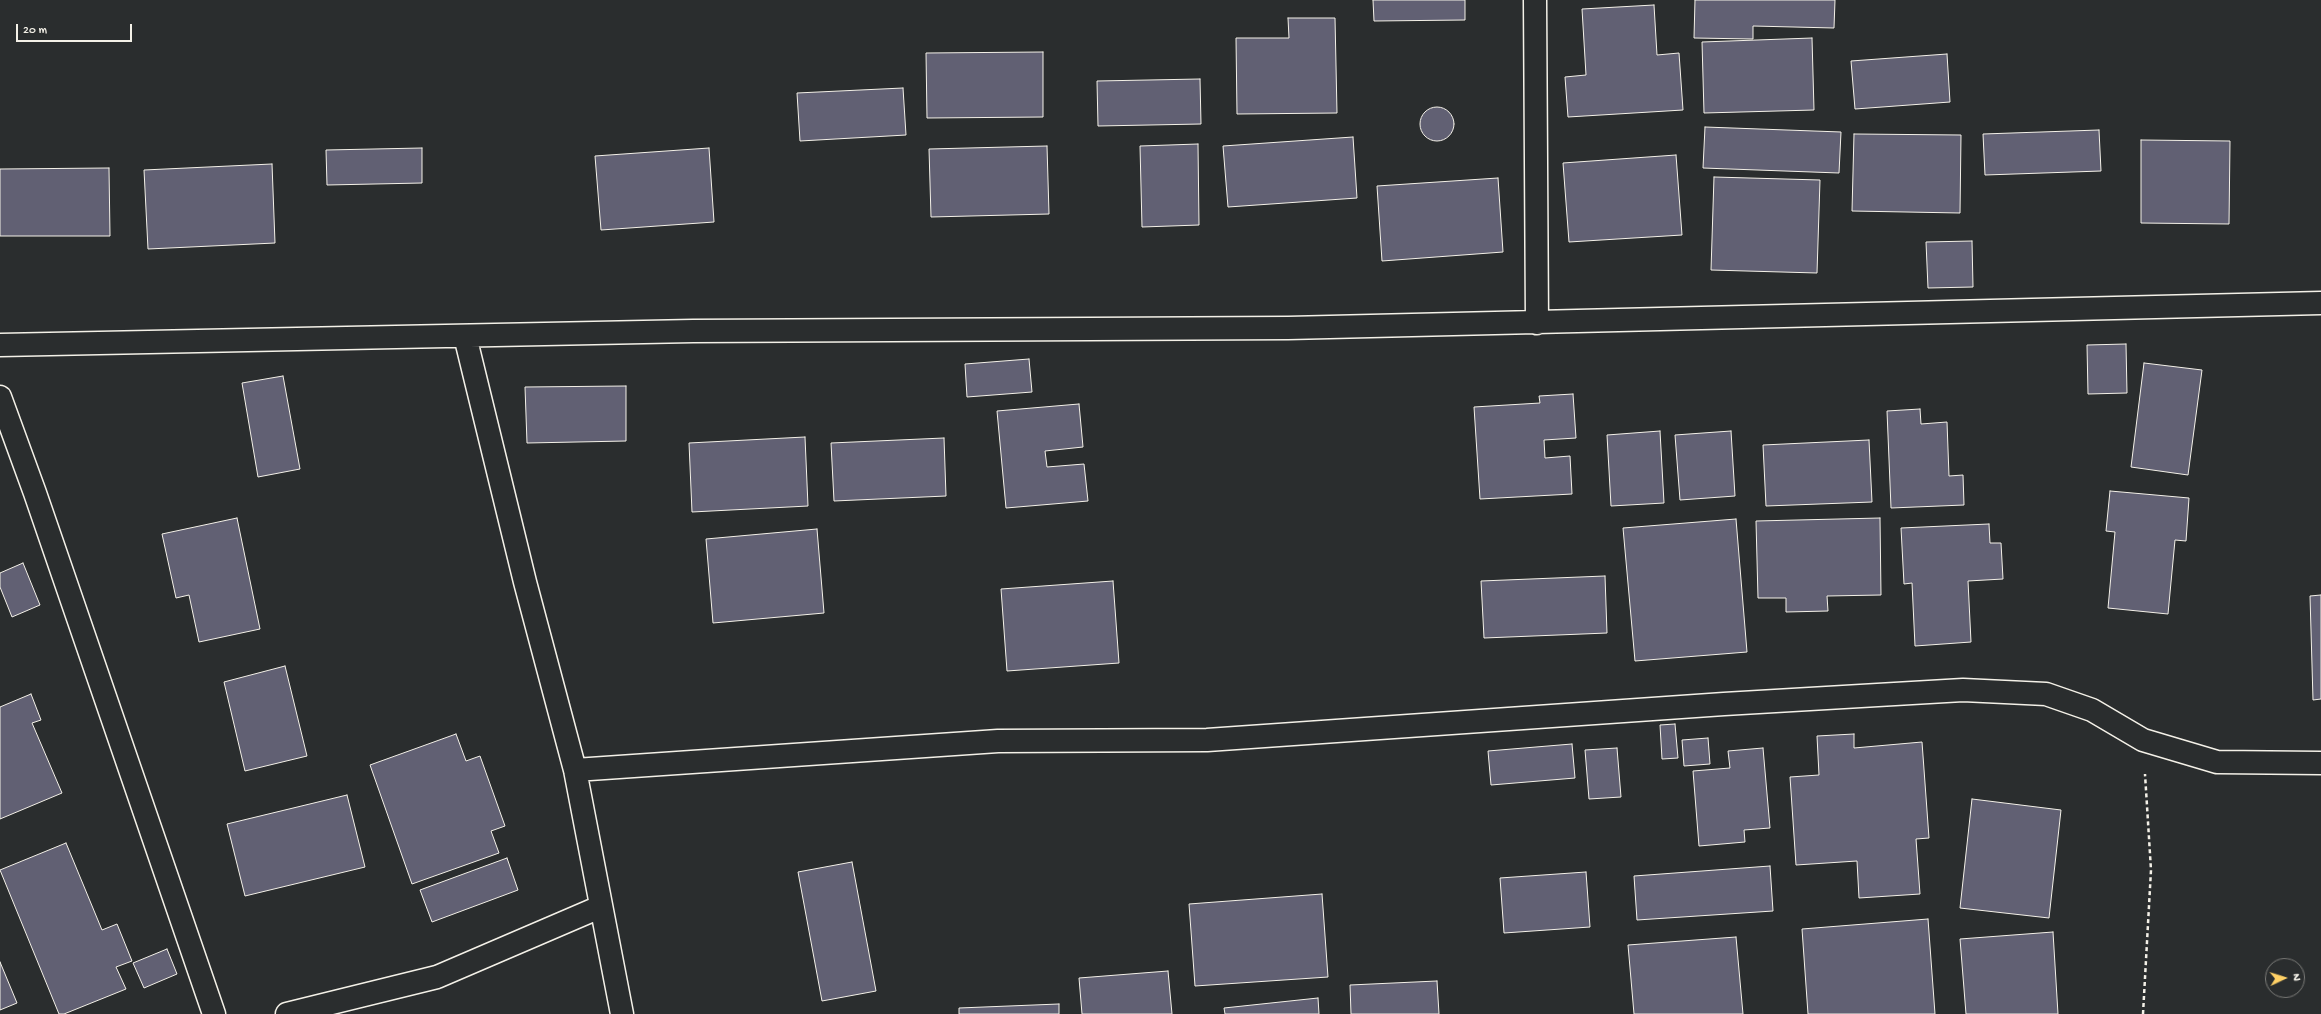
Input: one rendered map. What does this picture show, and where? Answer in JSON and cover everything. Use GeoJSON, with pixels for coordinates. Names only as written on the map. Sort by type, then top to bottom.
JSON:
{"type":"FeatureCollection","features":[{"type":"Feature","properties":{"kind":"street"},"geometry":{"type":"LineString","coordinates":[[1535,0],[1537,323]]}},
{"type":"Feature","properties":{"kind":"street"},"geometry":{"type":"LineString","coordinates":[[0,345],[701,331],[1280,328],[2321,303]]}},
{"type":"Feature","properties":{"kind":"street"},"geometry":{"type":"LineString","coordinates":[[465,336],[525,582],[575,770],[600,907],[622,1014]]}},
{"type":"Feature","properties":{"kind":"street"},"geometry":{"type":"LineString","coordinates":[[0,397],[35,493],[214,1014]]}},
{"type":"Feature","properties":{"kind":"street"},"geometry":{"type":"LineString","coordinates":[[575,770],[998,741],[1207,740],[1716,705],[1963,690],[2046,694],[2092,710],[2143,740],[2217,762],[2321,764]]}},
{"type":"Feature","properties":{"kind":"street"},"geometry":{"type":"LineString","coordinates":[[287,1014],[437,977],[600,907]]}},
{"type":"Feature","properties":{"kind":"path"},"geometry":{"type":"LineString","coordinates":[[2143,740],[2151,870],[2143,1014]]}},
{"type":"Feature","properties":{"kind":"building"},"geometry":{"type":"Polygon","coordinates":[[[1373,0],[1465,0],[1465,20],[1374,21],[1373,0]]]}},
{"type":"Feature","properties":{"kind":"building"},"geometry":{"type":"Polygon","coordinates":[[[1695,0],[1835,0],[1834,28],[1753,26],[1753,39],[1694,38],[1695,0]]]}},
{"type":"Feature","properties":{"kind":"building"},"geometry":{"type":"Polygon","coordinates":[[[1654,5],[1657,55],[1679,53],[1683,110],[1568,117],[1565,77],[1586,75],[1582,9],[1654,5]]]}},
{"type":"Feature","properties":{"kind":"building"},"geometry":{"type":"Polygon","coordinates":[[[1288,18],[1335,18],[1337,113],[1237,114],[1236,38],[1289,38],[1288,18]]]}},
{"type":"Feature","properties":{"kind":"building"},"geometry":{"type":"Polygon","coordinates":[[[1812,38],[1814,110],[1704,113],[1702,42],[1812,38]]]}},
{"type":"Feature","properties":{"kind":"building"},"geometry":{"type":"Polygon","coordinates":[[[1043,52],[1043,117],[927,118],[926,53],[1043,52]]]}},
{"type":"Feature","properties":{"kind":"building"},"geometry":{"type":"Polygon","coordinates":[[[1947,54],[1950,102],[1855,109],[1851,61],[1947,54]]]}},
{"type":"Feature","properties":{"kind":"building"},"geometry":{"type":"Polygon","coordinates":[[[1200,79],[1201,124],[1098,126],[1097,81],[1200,79]]]}},
{"type":"Feature","properties":{"kind":"building"},"geometry":{"type":"Polygon","coordinates":[[[903,88],[906,135],[800,141],[797,93],[903,88]]]}},
{"type":"Feature","properties":{"kind":"building"},"geometry":{"type":"Polygon","coordinates":[[[1434,107],[1440,107],[1444,108],[1451,114],[1454,124],[1453,131],[1447,138],[1440,141],[1434,141],[1430,140],[1423,134],[1420,127],[1420,121],[1421,117],[1427,110],[1434,107]]]}},
{"type":"Feature","properties":{"kind":"building"},"geometry":{"type":"Polygon","coordinates":[[[1705,127],[1841,132],[1839,173],[1703,168],[1705,127]]]}},
{"type":"Feature","properties":{"kind":"building"},"geometry":{"type":"Polygon","coordinates":[[[2099,130],[2101,171],[1985,175],[1983,134],[2099,130]]]}},
{"type":"Feature","properties":{"kind":"building"},"geometry":{"type":"Polygon","coordinates":[[[1854,134],[1961,135],[1960,213],[1852,211],[1854,134]]]}},
{"type":"Feature","properties":{"kind":"building"},"geometry":{"type":"Polygon","coordinates":[[[1353,137],[1357,198],[1228,207],[1223,146],[1353,137]]]}},
{"type":"Feature","properties":{"kind":"building"},"geometry":{"type":"Polygon","coordinates":[[[2141,140],[2230,141],[2229,224],[2141,223],[2141,140]]]}},
{"type":"Feature","properties":{"kind":"building"},"geometry":{"type":"Polygon","coordinates":[[[1198,144],[1199,225],[1142,227],[1140,146],[1198,144]]]}},
{"type":"Feature","properties":{"kind":"building"},"geometry":{"type":"Polygon","coordinates":[[[1047,146],[1049,214],[931,217],[929,149],[1047,146]]]}},
{"type":"Feature","properties":{"kind":"building"},"geometry":{"type":"Polygon","coordinates":[[[422,148],[422,183],[327,185],[326,150],[422,148]]]}},
{"type":"Feature","properties":{"kind":"building"},"geometry":{"type":"Polygon","coordinates":[[[709,148],[714,222],[601,230],[595,156],[709,148]]]}},
{"type":"Feature","properties":{"kind":"building"},"geometry":{"type":"Polygon","coordinates":[[[1676,155],[1682,235],[1569,242],[1563,163],[1676,155]]]}},
{"type":"Feature","properties":{"kind":"building"},"geometry":{"type":"Polygon","coordinates":[[[272,164],[275,243],[148,249],[144,170],[272,164]]]}},
{"type":"Feature","properties":{"kind":"building"},"geometry":{"type":"Polygon","coordinates":[[[109,168],[110,236],[0,236],[0,169],[109,168]]]}},
{"type":"Feature","properties":{"kind":"building"},"geometry":{"type":"Polygon","coordinates":[[[1714,177],[1820,180],[1817,273],[1711,270],[1714,177]]]}},
{"type":"Feature","properties":{"kind":"building"},"geometry":{"type":"Polygon","coordinates":[[[1498,178],[1503,252],[1382,261],[1377,186],[1498,178]]]}},
{"type":"Feature","properties":{"kind":"building"},"geometry":{"type":"Polygon","coordinates":[[[1972,241],[1973,287],[1928,288],[1926,242],[1972,241]]]}},
{"type":"Feature","properties":{"kind":"building"},"geometry":{"type":"Polygon","coordinates":[[[2126,344],[2127,393],[2088,394],[2087,345],[2126,344]]]}},
{"type":"Feature","properties":{"kind":"building"},"geometry":{"type":"Polygon","coordinates":[[[1029,359],[1032,392],[967,397],[965,364],[1029,359]]]}},
{"type":"Feature","properties":{"kind":"building"},"geometry":{"type":"Polygon","coordinates":[[[2144,363],[2202,370],[2188,475],[2131,467],[2144,363]]]}},
{"type":"Feature","properties":{"kind":"building"},"geometry":{"type":"Polygon","coordinates":[[[283,376],[300,469],[258,477],[242,383],[283,376]]]}},
{"type":"Feature","properties":{"kind":"building"},"geometry":{"type":"Polygon","coordinates":[[[626,386],[626,441],[527,443],[525,387],[626,386]]]}},
{"type":"Feature","properties":{"kind":"building"},"geometry":{"type":"Polygon","coordinates":[[[1573,394],[1576,438],[1544,440],[1545,458],[1570,456],[1572,494],[1480,499],[1474,407],[1540,403],[1539,396],[1573,394]]]}},
{"type":"Feature","properties":{"kind":"building"},"geometry":{"type":"Polygon","coordinates":[[[1079,404],[1083,447],[1045,451],[1047,467],[1084,464],[1088,501],[1006,508],[997,411],[1079,404]]]}},
{"type":"Feature","properties":{"kind":"building"},"geometry":{"type":"Polygon","coordinates":[[[1920,409],[1921,424],[1947,422],[1949,476],[1963,475],[1964,505],[1891,508],[1887,411],[1920,409]]]}},
{"type":"Feature","properties":{"kind":"building"},"geometry":{"type":"Polygon","coordinates":[[[1660,431],[1664,503],[1611,506],[1607,435],[1660,431]]]}},
{"type":"Feature","properties":{"kind":"building"},"geometry":{"type":"Polygon","coordinates":[[[1731,431],[1735,496],[1680,500],[1675,435],[1731,431]]]}},
{"type":"Feature","properties":{"kind":"building"},"geometry":{"type":"Polygon","coordinates":[[[805,437],[808,506],[692,512],[689,443],[805,437]]]}},
{"type":"Feature","properties":{"kind":"building"},"geometry":{"type":"Polygon","coordinates":[[[944,438],[946,496],[834,501],[831,443],[944,438]]]}},
{"type":"Feature","properties":{"kind":"building"},"geometry":{"type":"Polygon","coordinates":[[[1869,440],[1872,502],[1766,506],[1763,445],[1869,440]]]}},
{"type":"Feature","properties":{"kind":"building"},"geometry":{"type":"Polygon","coordinates":[[[2110,491],[2189,498],[2186,541],[2175,540],[2168,614],[2108,608],[2115,532],[2106,531],[2110,491]]]}},
{"type":"Feature","properties":{"kind":"building"},"geometry":{"type":"Polygon","coordinates":[[[237,518],[260,629],[199,642],[189,595],[176,598],[162,534],[237,518]]]}},
{"type":"Feature","properties":{"kind":"building"},"geometry":{"type":"Polygon","coordinates":[[[1880,518],[1881,595],[1827,596],[1828,611],[1786,612],[1786,598],[1758,598],[1756,521],[1880,518]]]}},
{"type":"Feature","properties":{"kind":"building"},"geometry":{"type":"Polygon","coordinates":[[[1736,519],[1747,652],[1635,661],[1623,528],[1736,519]]]}},
{"type":"Feature","properties":{"kind":"building"},"geometry":{"type":"Polygon","coordinates":[[[1989,524],[1990,543],[2001,543],[2003,579],[1968,581],[1971,642],[1915,646],[1912,583],[1904,584],[1901,528],[1989,524]]]}},
{"type":"Feature","properties":{"kind":"building"},"geometry":{"type":"Polygon","coordinates":[[[817,529],[824,613],[713,623],[706,539],[817,529]]]}},
{"type":"Feature","properties":{"kind":"building"},"geometry":{"type":"Polygon","coordinates":[[[23,563],[40,605],[12,617],[0,587],[0,573],[23,563]]]}},
{"type":"Feature","properties":{"kind":"building"},"geometry":{"type":"Polygon","coordinates":[[[1605,576],[1607,633],[1484,638],[1481,581],[1605,576]]]}},
{"type":"Feature","properties":{"kind":"building"},"geometry":{"type":"Polygon","coordinates":[[[1113,581],[1119,663],[1007,671],[1001,589],[1113,581]]]}},
{"type":"Feature","properties":{"kind":"building"},"geometry":{"type":"Polygon","coordinates":[[[2321,595],[2321,699],[2313,700],[2310,596],[2321,595]]]}},
{"type":"Feature","properties":{"kind":"building"},"geometry":{"type":"Polygon","coordinates":[[[285,666],[307,756],[245,771],[224,682],[285,666]]]}},
{"type":"Feature","properties":{"kind":"building"},"geometry":{"type":"Polygon","coordinates":[[[31,694],[41,720],[32,723],[62,793],[0,819],[0,707],[31,694]]]}},
{"type":"Feature","properties":{"kind":"building"},"geometry":{"type":"Polygon","coordinates":[[[1675,724],[1678,758],[1662,759],[1660,725],[1675,724]]]}},
{"type":"Feature","properties":{"kind":"building"},"geometry":{"type":"Polygon","coordinates":[[[456,734],[466,761],[480,756],[505,826],[491,831],[499,853],[412,884],[370,765],[456,734]]]}},
{"type":"Feature","properties":{"kind":"building"},"geometry":{"type":"Polygon","coordinates":[[[1854,734],[1854,748],[1922,742],[1929,838],[1916,839],[1920,894],[1859,898],[1857,861],[1796,865],[1790,777],[1819,775],[1817,736],[1854,734]]]}},
{"type":"Feature","properties":{"kind":"building"},"geometry":{"type":"Polygon","coordinates":[[[1708,738],[1710,764],[1684,766],[1682,740],[1708,738]]]}},
{"type":"Feature","properties":{"kind":"building"},"geometry":{"type":"Polygon","coordinates":[[[1572,744],[1575,778],[1491,785],[1488,751],[1572,744]]]}},
{"type":"Feature","properties":{"kind":"building"},"geometry":{"type":"Polygon","coordinates":[[[1617,748],[1621,797],[1589,799],[1585,750],[1617,748]]]}},
{"type":"Feature","properties":{"kind":"building"},"geometry":{"type":"Polygon","coordinates":[[[1763,748],[1770,828],[1744,830],[1745,842],[1699,846],[1693,771],[1730,768],[1728,751],[1763,748]]]}},
{"type":"Feature","properties":{"kind":"building"},"geometry":{"type":"Polygon","coordinates":[[[347,795],[365,867],[245,896],[227,824],[347,795]]]}},
{"type":"Feature","properties":{"kind":"building"},"geometry":{"type":"Polygon","coordinates":[[[1972,799],[2061,810],[2049,918],[1960,908],[1972,799]]]}},
{"type":"Feature","properties":{"kind":"building"},"geometry":{"type":"Polygon","coordinates":[[[66,843],[102,930],[117,924],[132,961],[116,967],[126,989],[64,1014],[59,1014],[0,870],[66,843]]]}},
{"type":"Feature","properties":{"kind":"building"},"geometry":{"type":"Polygon","coordinates":[[[507,858],[518,890],[432,922],[420,890],[507,858]]]}},
{"type":"Feature","properties":{"kind":"building"},"geometry":{"type":"Polygon","coordinates":[[[852,862],[876,991],[822,1001],[798,872],[852,862]]]}},
{"type":"Feature","properties":{"kind":"building"},"geometry":{"type":"Polygon","coordinates":[[[1770,866],[1773,911],[1637,920],[1634,876],[1770,866]]]}},
{"type":"Feature","properties":{"kind":"building"},"geometry":{"type":"Polygon","coordinates":[[[1586,872],[1590,927],[1504,933],[1500,878],[1586,872]]]}},
{"type":"Feature","properties":{"kind":"building"},"geometry":{"type":"Polygon","coordinates":[[[1322,894],[1328,977],[1195,986],[1189,904],[1322,894]]]}},
{"type":"Feature","properties":{"kind":"building"},"geometry":{"type":"Polygon","coordinates":[[[1928,919],[1935,1014],[1808,1014],[1802,929],[1928,919]]]}},
{"type":"Feature","properties":{"kind":"building"},"geometry":{"type":"Polygon","coordinates":[[[2053,932],[2058,1014],[1966,1014],[1960,939],[2053,932]]]}},
{"type":"Feature","properties":{"kind":"building"},"geometry":{"type":"Polygon","coordinates":[[[1736,937],[1743,1014],[1634,1014],[1628,945],[1736,937]]]}},
{"type":"Feature","properties":{"kind":"building"},"geometry":{"type":"Polygon","coordinates":[[[167,949],[177,974],[144,988],[133,963],[167,949]]]}},
{"type":"Feature","properties":{"kind":"building"},"geometry":{"type":"Polygon","coordinates":[[[0,962],[17,1003],[0,1010],[0,962]]]}},
{"type":"Feature","properties":{"kind":"building"},"geometry":{"type":"Polygon","coordinates":[[[1168,971],[1172,1014],[1082,1014],[1079,978],[1168,971]]]}},
{"type":"Feature","properties":{"kind":"building"},"geometry":{"type":"Polygon","coordinates":[[[1437,981],[1439,1014],[1351,1014],[1350,985],[1437,981]]]}},
{"type":"Feature","properties":{"kind":"building"},"geometry":{"type":"Polygon","coordinates":[[[1318,998],[1319,1014],[1225,1014],[1224,1008],[1318,998]]]}},
{"type":"Feature","properties":{"kind":"building"},"geometry":{"type":"Polygon","coordinates":[[[1059,1004],[1059,1014],[959,1014],[959,1008],[1059,1004]]]}}]}
